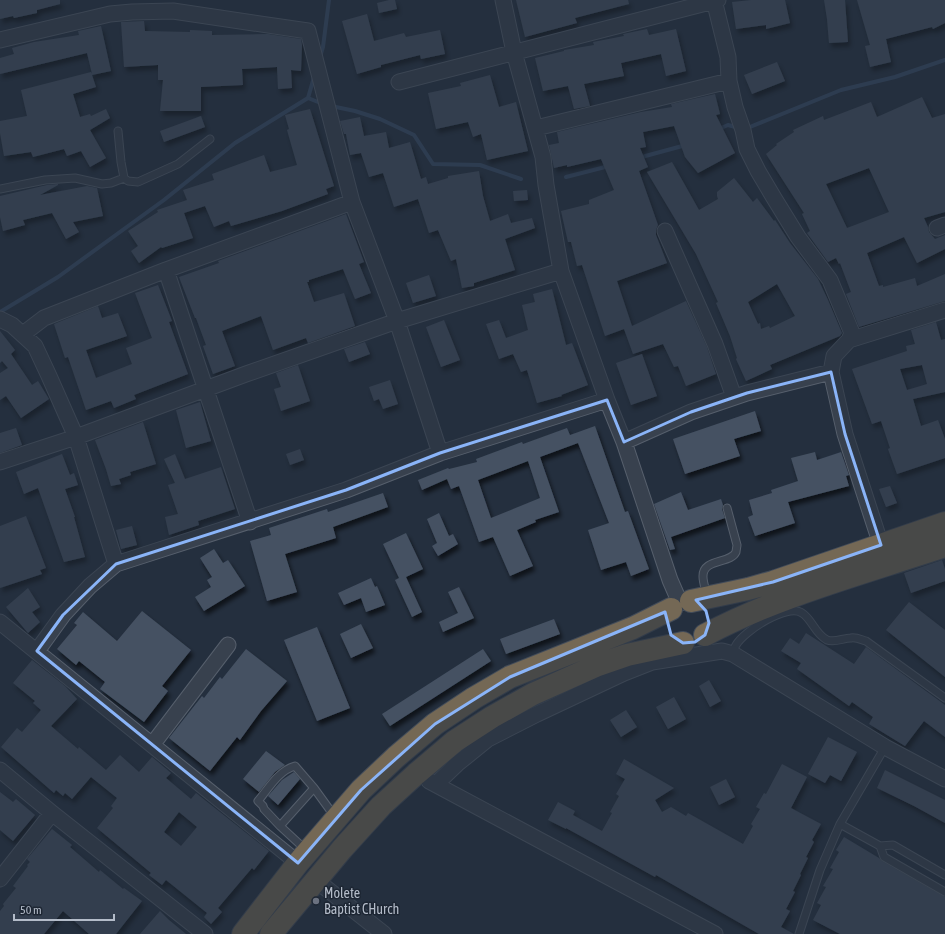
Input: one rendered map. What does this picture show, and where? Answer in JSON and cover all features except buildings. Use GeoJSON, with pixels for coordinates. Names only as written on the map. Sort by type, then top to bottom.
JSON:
{"type":"FeatureCollection","features":[{"type":"Feature","properties":{"kind":"highway"},"geometry":{"type":"LineString","coordinates":[[243,934],[303,858],[361,790],[396,757],[435,724],[474,698],[510,677],[633,628],[687,603],[773,582],[945,523]]}},
{"type":"Feature","properties":{"kind":"highway"},"geometry":{"type":"LineString","coordinates":[[271,934],[342,849],[381,806],[455,741],[492,717],[533,694],[598,665],[627,655],[683,643],[695,642],[731,621],[776,602],[945,546]]}},
{"type":"Feature","properties":{"kind":"highway"},"geometry":{"type":"LineString","coordinates":[[683,643],[676,640],[671,635],[668,629],[668,616],[687,603],[702,606],[709,617],[708,629],[705,635]]}},
{"type":"Feature","properties":{"kind":"street"},"geometry":{"type":"LineString","coordinates":[[503,0],[514,52],[543,157],[547,193],[561,271],[607,400],[624,442],[670,580],[687,603]]}},
{"type":"Feature","properties":{"kind":"street"},"geometry":{"type":"LineString","coordinates":[[400,82],[715,0],[728,57],[729,81],[747,150],[798,237],[830,280],[852,333],[849,340],[834,356],[831,372],[845,434],[881,545]]}},
{"type":"Feature","properties":{"kind":"street"},"geometry":{"type":"LineString","coordinates":[[0,40],[110,14],[145,11],[173,11],[308,31],[352,202],[397,321],[440,453]]}},
{"type":"Feature","properties":{"kind":"street"},"geometry":{"type":"LineString","coordinates":[[536,128],[729,81]]}},
{"type":"Feature","properties":{"kind":"street"},"geometry":{"type":"LineString","coordinates":[[12,326],[44,318],[166,270],[352,202]]}},
{"type":"Feature","properties":{"kind":"street"},"geometry":{"type":"LineString","coordinates":[[665,231],[714,344],[734,397]]}},
{"type":"Feature","properties":{"kind":"street"},"geometry":{"type":"LineString","coordinates":[[166,270],[250,522]]}},
{"type":"Feature","properties":{"kind":"street"},"geometry":{"type":"LineString","coordinates":[[0,462],[76,437],[207,390],[246,374],[397,321],[561,271]]}},
{"type":"Feature","properties":{"kind":"street"},"geometry":{"type":"LineString","coordinates":[[849,340],[945,310]]}},
{"type":"Feature","properties":{"kind":"street"},"geometry":{"type":"LineString","coordinates":[[12,326],[35,346],[76,437],[116,564]]}},
{"type":"Feature","properties":{"kind":"street"},"geometry":{"type":"LineString","coordinates":[[624,442],[691,412],[734,397],[831,372]]}},
{"type":"Feature","properties":{"kind":"street"},"geometry":{"type":"LineString","coordinates":[[37,651],[63,615],[90,586],[116,564],[346,490],[440,453],[607,400]]}},
{"type":"Feature","properties":{"kind":"street"},"geometry":{"type":"LineString","coordinates":[[0,622],[152,745],[303,858]]}},
{"type":"Feature","properties":{"kind":"street"},"geometry":{"type":"LineString","coordinates":[[152,745],[228,644]]}},
{"type":"Feature","properties":{"kind":"street"},"geometry":{"type":"LineString","coordinates":[[436,784],[457,764],[488,739],[624,673],[652,662],[722,651],[733,654],[885,747],[945,779]]}},
{"type":"Feature","properties":{"kind":"street"},"geometry":{"type":"LineString","coordinates":[[0,770],[205,934]]}},
{"type":"Feature","properties":{"kind":"street"},"geometry":{"type":"LineString","coordinates":[[416,774],[716,934]]}},
{"type":"Feature","properties":{"kind":"street"},"geometry":{"type":"LineString","coordinates":[[0,878],[52,813]]}},
{"type":"Feature","properties":{"kind":"street"},"geometry":{"type":"LineString","coordinates":[[316,880],[384,934]]}},
{"type":"Feature","properties":{"kind":"lane"},"geometry":{"type":"LineString","coordinates":[[118,131],[124,178],[128,181],[138,182],[178,164],[210,138]]}},
{"type":"Feature","properties":{"kind":"lane"},"geometry":{"type":"LineString","coordinates":[[0,189],[45,180],[75,178],[102,184],[111,183],[124,178]]}},
{"type":"Feature","properties":{"kind":"lane"},"geometry":{"type":"LineString","coordinates":[[687,603],[707,566],[733,556],[736,552],[737,545],[727,508]]}},
{"type":"Feature","properties":{"kind":"lane"},"geometry":{"type":"LineString","coordinates":[[733,654],[736,644],[766,620],[788,611],[797,610],[804,614],[820,635],[826,639],[833,641],[852,637],[866,641],[945,698]]}},
{"type":"Feature","properties":{"kind":"lane"},"geometry":{"type":"LineString","coordinates":[[799,934],[820,870],[840,824],[885,747]]}},
{"type":"Feature","properties":{"kind":"lane"},"geometry":{"type":"LineString","coordinates":[[303,858],[280,826],[258,801],[281,773],[287,768],[295,766],[314,788],[336,818]]}},
{"type":"Feature","properties":{"kind":"lane"},"geometry":{"type":"LineString","coordinates":[[280,826],[314,788]]}},
{"type":"Feature","properties":{"kind":"lane"},"geometry":{"type":"LineString","coordinates":[[840,824],[880,846],[893,845],[945,875]]}},
{"type":"Feature","properties":{"kind":"lane"},"geometry":{"type":"LineString","coordinates":[[880,846],[884,857],[945,892]]}},
{"type":"Feature","properties":{"kind":"highlighted area"},"geometry":{"type":"Polygon","coordinates":[[[831,372],[845,434],[881,545],[773,582],[696,600],[706,611],[709,623],[705,635],[695,642],[683,643],[671,635],[665,612],[510,677],[435,724],[361,790],[298,863],[37,651],[63,615],[116,564],[346,490],[440,453],[607,400],[624,442],[691,412],[747,393],[831,372]]]}},
{"type":"Feature","properties":{"kind":"waterway"},"geometry":{"type":"LineString","coordinates":[[320,57],[323,47],[329,0]]}},
{"type":"Feature","properties":{"kind":"waterway"},"geometry":{"type":"LineString","coordinates":[[745,129],[841,90],[895,77],[945,60]]}},
{"type":"Feature","properties":{"kind":"waterway"},"geometry":{"type":"LineString","coordinates":[[0,312],[58,277],[164,200],[235,143],[308,98],[314,77]]}},
{"type":"Feature","properties":{"kind":"waterway"},"geometry":{"type":"LineString","coordinates":[[308,98],[323,104]]}},
{"type":"Feature","properties":{"kind":"waterway"},"geometry":{"type":"LineString","coordinates":[[331,106],[355,111],[380,119],[414,135],[433,164],[480,165],[521,179]]}},
{"type":"Feature","properties":{"kind":"waterway"},"geometry":{"type":"LineString","coordinates":[[719,129],[728,125],[739,128]]}},
{"type":"Feature","properties":{"kind":"waterway"},"geometry":{"type":"LineString","coordinates":[[638,158],[686,145]]}},
{"type":"Feature","properties":{"kind":"waterway"},"geometry":{"type":"LineString","coordinates":[[566,177],[609,166]]}},
{"type":"Feature","properties":{"kind":"place","name":"Molete Baptist CHurch"},"geometry":{"type":"Point","coordinates":[316,901]}}]}
